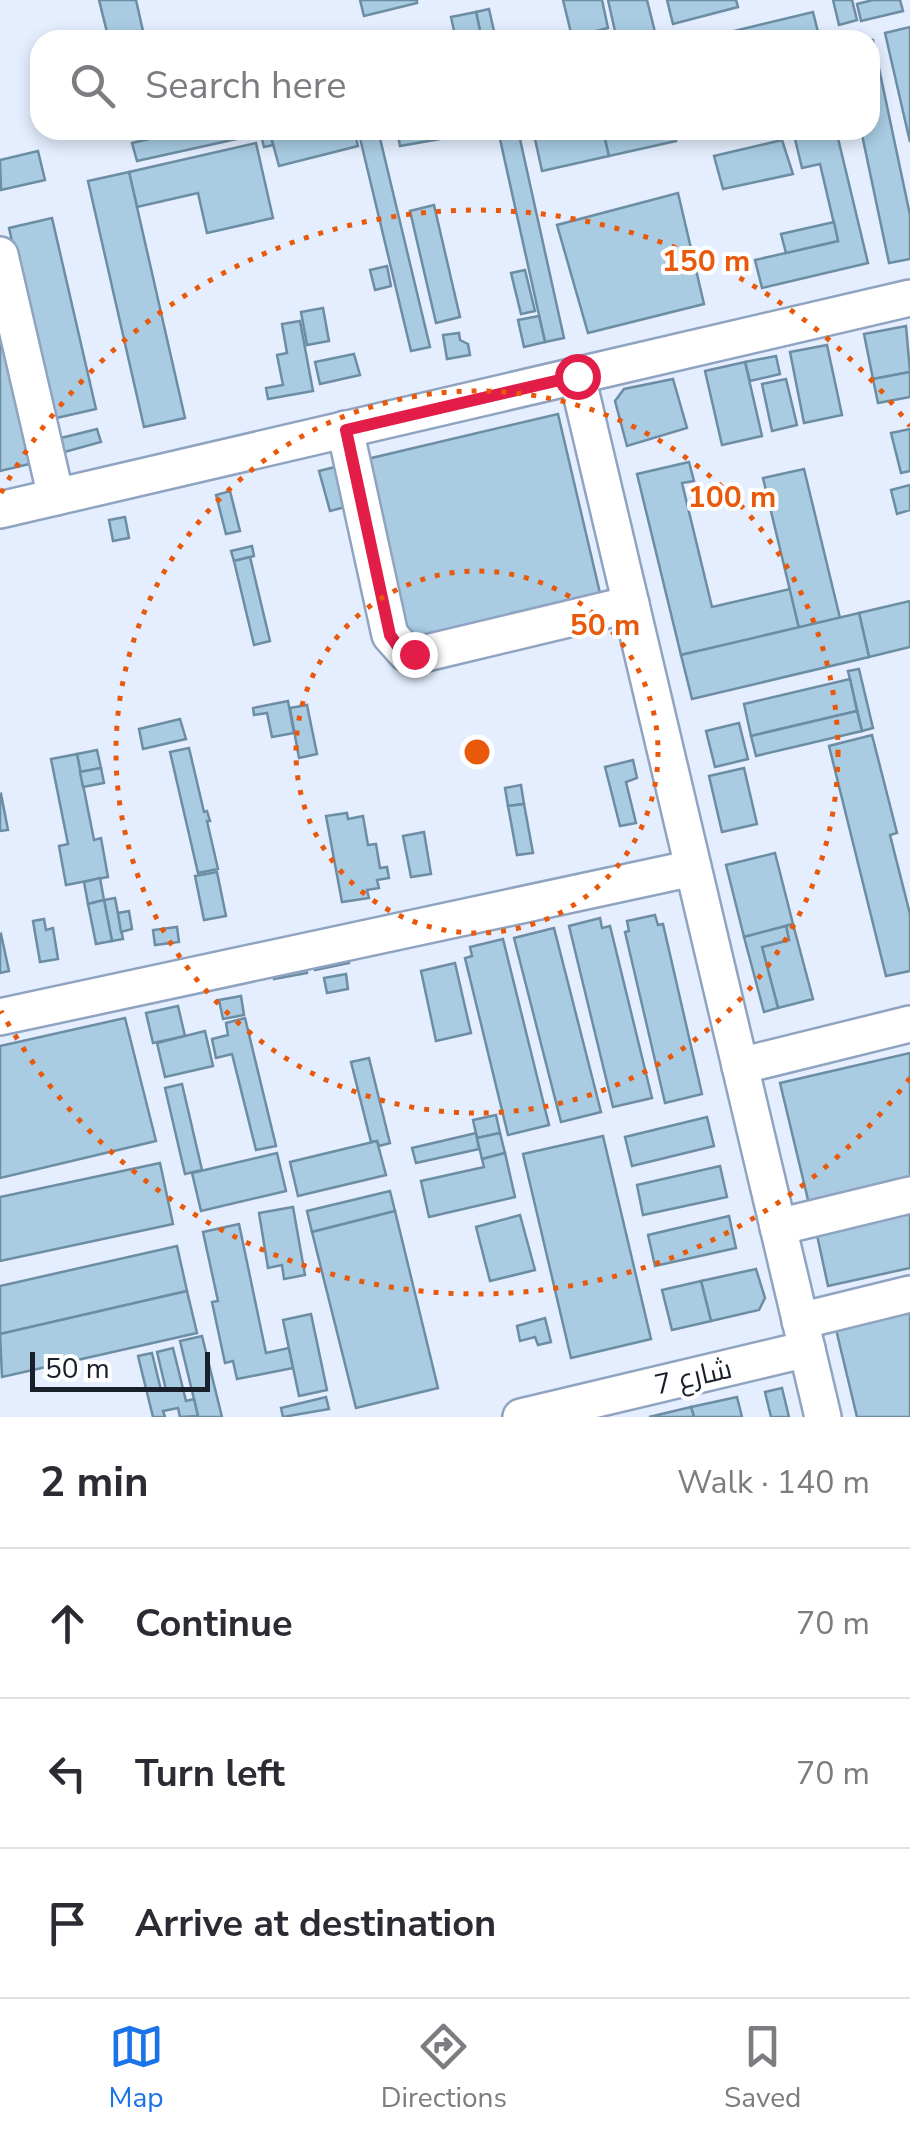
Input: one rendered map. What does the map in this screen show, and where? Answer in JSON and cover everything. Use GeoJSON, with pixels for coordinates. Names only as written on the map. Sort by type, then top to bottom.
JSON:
{"type":"FeatureCollection","features":[{"type":"Feature","properties":{"kind":"street"},"geometry":{"type":"LineString","coordinates":[[0,255],[56,497]]}},
{"type":"Feature","properties":{"kind":"street"},"geometry":{"type":"LineString","coordinates":[[0,510],[910,298]]}},
{"type":"Feature","properties":{"kind":"street"},"geometry":{"type":"LineString","coordinates":[[577,376],[823,1417]]}},
{"type":"Feature","properties":{"kind":"street"},"geometry":{"type":"LineString","coordinates":[[346,430],[390,635],[406,652],[422,654],[631,604]]}},
{"type":"Feature","properties":{"kind":"street"},"geometry":{"type":"LineString","coordinates":[[0,1017],[694,868]]}},
{"type":"Feature","properties":{"kind":"street"},"geometry":{"type":"LineString","coordinates":[[740,1066],[910,1024]]}},
{"type":"Feature","properties":{"kind":"street"},"geometry":{"type":"LineString","coordinates":[[778,1227],[910,1195]]}},
{"type":"Feature","properties":{"kind":"street","name":"شارع 7"},"geometry":{"type":"LineString","coordinates":[[520,1417],[803,1335],[910,1294]]}},
{"type":"Feature","properties":{"kind":"shaded area"},"geometry":{"type":"Polygon","coordinates":[[[0,0],[910,0],[910,1417],[0,1417],[0,0]]]}},
{"type":"Feature","properties":{"kind":"building"},"geometry":{"type":"Polygon","coordinates":[[[99,0],[136,0],[143,30],[106,30],[99,0]]]}},
{"type":"Feature","properties":{"kind":"building"},"geometry":{"type":"Polygon","coordinates":[[[360,0],[417,0],[417,3],[364,16],[360,0]]]}},
{"type":"Feature","properties":{"kind":"building"},"geometry":{"type":"Polygon","coordinates":[[[563,0],[602,0],[608,28],[570,30],[563,0]]]}},
{"type":"Feature","properties":{"kind":"building"},"geometry":{"type":"Polygon","coordinates":[[[608,0],[647,0],[654,30],[615,30],[608,0]]]}},
{"type":"Feature","properties":{"kind":"building"},"geometry":{"type":"Polygon","coordinates":[[[667,0],[736,0],[738,7],[673,24],[667,0]]]}},
{"type":"Feature","properties":{"kind":"building"},"geometry":{"type":"Polygon","coordinates":[[[833,0],[852,0],[857,20],[839,25],[833,0]]]}},
{"type":"Feature","properties":{"kind":"building"},"geometry":{"type":"Polygon","coordinates":[[[900,0],[903,11],[861,21],[857,4],[900,0]]]}},
{"type":"Feature","properties":{"kind":"building"},"geometry":{"type":"Polygon","coordinates":[[[489,9],[494,30],[480,30],[476,12],[489,9]]]}},
{"type":"Feature","properties":{"kind":"building"},"geometry":{"type":"Polygon","coordinates":[[[476,12],[480,30],[454,30],[451,17],[476,12]]]}},
{"type":"Feature","properties":{"kind":"building"},"geometry":{"type":"Polygon","coordinates":[[[813,12],[818,30],[738,30],[813,12]]]}},
{"type":"Feature","properties":{"kind":"building"},"geometry":{"type":"Polygon","coordinates":[[[910,27],[910,142],[885,33],[910,27]]]}},
{"type":"Feature","properties":{"kind":"building"},"geometry":{"type":"Polygon","coordinates":[[[880,73],[910,215],[910,259],[889,263],[863,140],[880,140],[880,73]]]}},
{"type":"Feature","properties":{"kind":"building"},"geometry":{"type":"Polygon","coordinates":[[[145,140],[232,140],[137,161],[132,143],[145,140]]]}},
{"type":"Feature","properties":{"kind":"building"},"geometry":{"type":"Polygon","coordinates":[[[272,140],[356,140],[358,146],[279,166],[272,140]]]}},
{"type":"Feature","properties":{"kind":"building"},"geometry":{"type":"Polygon","coordinates":[[[360,140],[380,140],[430,347],[411,351],[360,140]]]}},
{"type":"Feature","properties":{"kind":"building"},"geometry":{"type":"Polygon","coordinates":[[[399,140],[434,140],[400,146],[399,140]]]}},
{"type":"Feature","properties":{"kind":"building"},"geometry":{"type":"Polygon","coordinates":[[[500,140],[520,140],[564,338],[545,342],[500,140]]]}},
{"type":"Feature","properties":{"kind":"building"},"geometry":{"type":"Polygon","coordinates":[[[535,140],[605,140],[609,156],[542,171],[535,140]]]}},
{"type":"Feature","properties":{"kind":"building"},"geometry":{"type":"Polygon","coordinates":[[[605,140],[676,140],[676,141],[609,156],[605,140]]]}},
{"type":"Feature","properties":{"kind":"building"},"geometry":{"type":"Polygon","coordinates":[[[782,140],[793,174],[723,189],[714,156],[782,140]]]}},
{"type":"Feature","properties":{"kind":"building"},"geometry":{"type":"Polygon","coordinates":[[[795,140],[838,140],[868,263],[762,288],[755,260],[838,241],[820,164],[802,168],[795,140]]]}},
{"type":"Feature","properties":{"kind":"building"},"geometry":{"type":"Polygon","coordinates":[[[256,143],[273,218],[207,233],[198,193],[137,207],[129,172],[256,143]]]}},
{"type":"Feature","properties":{"kind":"building"},"geometry":{"type":"Polygon","coordinates":[[[38,151],[45,180],[1,190],[0,160],[38,151]]]}},
{"type":"Feature","properties":{"kind":"building"},"geometry":{"type":"Polygon","coordinates":[[[129,172],[185,418],[144,427],[88,181],[129,172]]]}},
{"type":"Feature","properties":{"kind":"building"},"geometry":{"type":"Polygon","coordinates":[[[678,193],[704,304],[588,333],[557,225],[678,193]]]}},
{"type":"Feature","properties":{"kind":"building"},"geometry":{"type":"Polygon","coordinates":[[[434,205],[460,317],[436,323],[410,211],[434,205]]]}},
{"type":"Feature","properties":{"kind":"building"},"geometry":{"type":"Polygon","coordinates":[[[52,218],[96,409],[52,419],[9,228],[52,218]]]}},
{"type":"Feature","properties":{"kind":"building"},"geometry":{"type":"Polygon","coordinates":[[[834,222],[838,241],[786,253],[781,234],[834,222]]]}},
{"type":"Feature","properties":{"kind":"building"},"geometry":{"type":"Polygon","coordinates":[[[387,266],[391,286],[375,290],[370,270],[387,266]]]}},
{"type":"Feature","properties":{"kind":"building"},"geometry":{"type":"Polygon","coordinates":[[[525,270],[535,311],[521,314],[511,273],[525,270]]]}},
{"type":"Feature","properties":{"kind":"building"},"geometry":{"type":"Polygon","coordinates":[[[0,280],[42,461],[0,471],[0,280]]]}},
{"type":"Feature","properties":{"kind":"building"},"geometry":{"type":"Polygon","coordinates":[[[323,308],[329,341],[307,345],[301,312],[323,308]]]}},
{"type":"Feature","properties":{"kind":"building"},"geometry":{"type":"Polygon","coordinates":[[[539,316],[545,342],[524,347],[518,320],[539,316]]]}},
{"type":"Feature","properties":{"kind":"building"},"geometry":{"type":"Polygon","coordinates":[[[300,321],[313,391],[268,399],[266,388],[283,385],[277,355],[287,353],[282,324],[300,321]]]}},
{"type":"Feature","properties":{"kind":"building"},"geometry":{"type":"Polygon","coordinates":[[[906,326],[910,372],[873,379],[864,334],[906,326]]]}},
{"type":"Feature","properties":{"kind":"building"},"geometry":{"type":"Polygon","coordinates":[[[459,333],[460,340],[468,344],[470,355],[447,359],[443,335],[459,333]]]}},
{"type":"Feature","properties":{"kind":"building"},"geometry":{"type":"Polygon","coordinates":[[[827,345],[842,415],[804,423],[790,352],[827,345]]]}},
{"type":"Feature","properties":{"kind":"building"},"geometry":{"type":"Polygon","coordinates":[[[354,354],[360,375],[320,384],[315,362],[354,354]]]}},
{"type":"Feature","properties":{"kind":"building"},"geometry":{"type":"Polygon","coordinates":[[[776,356],[780,374],[750,381],[745,362],[776,356]]]}},
{"type":"Feature","properties":{"kind":"building"},"geometry":{"type":"Polygon","coordinates":[[[745,362],[762,436],[722,445],[705,371],[745,362]]]}},
{"type":"Feature","properties":{"kind":"building"},"geometry":{"type":"Polygon","coordinates":[[[910,372],[910,397],[878,403],[873,379],[910,372]]]}},
{"type":"Feature","properties":{"kind":"building"},"geometry":{"type":"Polygon","coordinates":[[[673,379],[687,428],[627,446],[615,401],[624,389],[673,379]]]}},
{"type":"Feature","properties":{"kind":"building"},"geometry":{"type":"Polygon","coordinates":[[[786,379],[797,425],[772,431],[762,384],[786,379]]]}},
{"type":"Feature","properties":{"kind":"building"},"geometry":{"type":"Polygon","coordinates":[[[558,414],[603,606],[408,651],[363,460],[558,414]]]}},
{"type":"Feature","properties":{"kind":"building"},"geometry":{"type":"Polygon","coordinates":[[[97,429],[101,442],[61,453],[57,439],[97,429]]]}},
{"type":"Feature","properties":{"kind":"building"},"geometry":{"type":"Polygon","coordinates":[[[910,429],[910,471],[901,473],[891,433],[910,429]]]}},
{"type":"Feature","properties":{"kind":"building"},"geometry":{"type":"Polygon","coordinates":[[[689,462],[694,481],[682,483],[712,607],[790,589],[799,628],[681,655],[637,474],[689,462]]]}},
{"type":"Feature","properties":{"kind":"building"},"geometry":{"type":"Polygon","coordinates":[[[343,465],[353,505],[330,511],[319,471],[343,465]]]}},
{"type":"Feature","properties":{"kind":"building"},"geometry":{"type":"Polygon","coordinates":[[[804,469],[840,618],[799,628],[763,478],[804,469]]]}},
{"type":"Feature","properties":{"kind":"building"},"geometry":{"type":"Polygon","coordinates":[[[910,485],[910,510],[897,514],[891,490],[910,485]]]}},
{"type":"Feature","properties":{"kind":"building"},"geometry":{"type":"Polygon","coordinates":[[[230,491],[240,531],[226,534],[216,495],[230,491]]]}},
{"type":"Feature","properties":{"kind":"building"},"geometry":{"type":"Polygon","coordinates":[[[125,517],[129,538],[113,541],[109,520],[125,517]]]}},
{"type":"Feature","properties":{"kind":"building"},"geometry":{"type":"Polygon","coordinates":[[[252,546],[254,556],[234,561],[231,551],[252,546]]]}},
{"type":"Feature","properties":{"kind":"building"},"geometry":{"type":"Polygon","coordinates":[[[250,557],[270,641],[254,645],[234,561],[250,557]]]}},
{"type":"Feature","properties":{"kind":"building"},"geometry":{"type":"Polygon","coordinates":[[[910,601],[910,647],[869,657],[859,613],[910,601]]]}},
{"type":"Feature","properties":{"kind":"building"},"geometry":{"type":"Polygon","coordinates":[[[859,613],[869,657],[692,699],[681,655],[859,613]]]}},
{"type":"Feature","properties":{"kind":"building"},"geometry":{"type":"Polygon","coordinates":[[[859,669],[873,728],[862,731],[848,671],[859,669]]]}},
{"type":"Feature","properties":{"kind":"building"},"geometry":{"type":"Polygon","coordinates":[[[850,679],[857,711],[751,736],[744,704],[850,679]]]}},
{"type":"Feature","properties":{"kind":"building"},"geometry":{"type":"Polygon","coordinates":[[[288,701],[294,733],[272,737],[267,713],[254,715],[253,708],[288,701]]]}},
{"type":"Feature","properties":{"kind":"building"},"geometry":{"type":"Polygon","coordinates":[[[307,705],[317,754],[299,758],[290,708],[307,705]]]}},
{"type":"Feature","properties":{"kind":"building"},"geometry":{"type":"Polygon","coordinates":[[[857,711],[862,731],[756,756],[751,736],[857,711]]]}},
{"type":"Feature","properties":{"kind":"building"},"geometry":{"type":"Polygon","coordinates":[[[180,719],[186,739],[143,749],[139,729],[180,719]]]}},
{"type":"Feature","properties":{"kind":"building"},"geometry":{"type":"Polygon","coordinates":[[[739,723],[748,759],[715,767],[706,731],[739,723]]]}},
{"type":"Feature","properties":{"kind":"building"},"geometry":{"type":"Polygon","coordinates":[[[872,735],[897,833],[890,835],[910,914],[910,971],[886,976],[829,746],[872,735]]]}},
{"type":"Feature","properties":{"kind":"building"},"geometry":{"type":"Polygon","coordinates":[[[189,748],[204,812],[207,811],[210,821],[218,869],[198,873],[170,752],[189,748]]]}},
{"type":"Feature","properties":{"kind":"building"},"geometry":{"type":"Polygon","coordinates":[[[97,750],[101,768],[80,772],[77,754],[97,750]]]}},
{"type":"Feature","properties":{"kind":"building"},"geometry":{"type":"Polygon","coordinates":[[[77,754],[94,840],[101,838],[108,877],[66,885],[59,846],[68,844],[51,759],[77,754]]]}},
{"type":"Feature","properties":{"kind":"building"},"geometry":{"type":"Polygon","coordinates":[[[633,760],[637,778],[626,782],[636,823],[620,826],[605,767],[633,760]]]}},
{"type":"Feature","properties":{"kind":"building"},"geometry":{"type":"Polygon","coordinates":[[[101,768],[104,783],[83,787],[80,772],[101,768]]]}},
{"type":"Feature","properties":{"kind":"building"},"geometry":{"type":"Polygon","coordinates":[[[744,768],[757,824],[722,832],[709,776],[744,768]]]}},
{"type":"Feature","properties":{"kind":"building"},"geometry":{"type":"Polygon","coordinates":[[[521,785],[524,804],[508,806],[505,788],[521,785]]]}},
{"type":"Feature","properties":{"kind":"building"},"geometry":{"type":"Polygon","coordinates":[[[0,795],[8,830],[0,831],[0,795]]]}},
{"type":"Feature","properties":{"kind":"building"},"geometry":{"type":"Polygon","coordinates":[[[524,804],[533,853],[517,855],[508,806],[524,804]]]}},
{"type":"Feature","properties":{"kind":"building"},"geometry":{"type":"Polygon","coordinates":[[[347,813],[348,819],[363,816],[368,845],[376,844],[380,868],[387,867],[389,878],[377,880],[379,888],[367,890],[369,898],[342,902],[326,816],[347,813]]]}},
{"type":"Feature","properties":{"kind":"building"},"geometry":{"type":"Polygon","coordinates":[[[424,832],[431,874],[411,877],[403,836],[424,832]]]}},
{"type":"Feature","properties":{"kind":"building"},"geometry":{"type":"Polygon","coordinates":[[[775,853],[793,924],[744,937],[726,865],[775,853]]]}},
{"type":"Feature","properties":{"kind":"building"},"geometry":{"type":"Polygon","coordinates":[[[217,872],[226,916],[204,920],[195,876],[217,872]]]}},
{"type":"Feature","properties":{"kind":"building"},"geometry":{"type":"Polygon","coordinates":[[[100,878],[104,900],[88,904],[84,882],[100,878]]]}},
{"type":"Feature","properties":{"kind":"building"},"geometry":{"type":"Polygon","coordinates":[[[115,898],[123,939],[112,941],[104,900],[115,898]]]}},
{"type":"Feature","properties":{"kind":"building"},"geometry":{"type":"Polygon","coordinates":[[[104,900],[112,941],[96,944],[88,904],[104,900]]]}},
{"type":"Feature","properties":{"kind":"building"},"geometry":{"type":"Polygon","coordinates":[[[129,911],[132,929],[121,932],[118,913],[129,911]]]}},
{"type":"Feature","properties":{"kind":"building"},"geometry":{"type":"Polygon","coordinates":[[[655,915],[658,925],[663,924],[702,1094],[665,1103],[625,932],[629,931],[627,921],[655,915]]]}},
{"type":"Feature","properties":{"kind":"building"},"geometry":{"type":"Polygon","coordinates":[[[600,918],[602,928],[610,926],[652,1098],[613,1107],[569,926],[600,918]]]}},
{"type":"Feature","properties":{"kind":"building"},"geometry":{"type":"Polygon","coordinates":[[[44,919],[46,930],[53,928],[58,959],[40,962],[33,921],[44,919]]]}},
{"type":"Feature","properties":{"kind":"building"},"geometry":{"type":"Polygon","coordinates":[[[793,924],[813,999],[778,1008],[762,947],[789,940],[786,926],[793,924]]]}},
{"type":"Feature","properties":{"kind":"building"},"geometry":{"type":"Polygon","coordinates":[[[786,926],[789,940],[762,947],[778,1008],[764,1012],[744,937],[786,926]]]}},
{"type":"Feature","properties":{"kind":"building"},"geometry":{"type":"Polygon","coordinates":[[[177,927],[179,942],[155,945],[153,930],[177,927]]]}},
{"type":"Feature","properties":{"kind":"building"},"geometry":{"type":"Polygon","coordinates":[[[554,928],[601,1112],[561,1122],[514,938],[554,928]]]}},
{"type":"Feature","properties":{"kind":"building"},"geometry":{"type":"Polygon","coordinates":[[[0,935],[9,971],[0,973],[0,935]]]}},
{"type":"Feature","properties":{"kind":"building"},"geometry":{"type":"Polygon","coordinates":[[[503,939],[549,1125],[508,1135],[465,958],[472,956],[470,947],[503,939]]]}},
{"type":"Feature","properties":{"kind":"building"},"geometry":{"type":"Polygon","coordinates":[[[348,954],[349,963],[315,970],[313,962],[348,954]]]}},
{"type":"Feature","properties":{"kind":"building"},"geometry":{"type":"Polygon","coordinates":[[[455,963],[471,1033],[436,1041],[421,971],[455,963]]]}},
{"type":"Feature","properties":{"kind":"building"},"geometry":{"type":"Polygon","coordinates":[[[306,965],[307,973],[274,979],[273,971],[306,965]]]}},
{"type":"Feature","properties":{"kind":"building"},"geometry":{"type":"Polygon","coordinates":[[[346,974],[348,989],[327,993],[324,978],[346,974]]]}},
{"type":"Feature","properties":{"kind":"building"},"geometry":{"type":"Polygon","coordinates":[[[241,996],[244,1015],[223,1019],[219,1000],[241,996]]]}},
{"type":"Feature","properties":{"kind":"building"},"geometry":{"type":"Polygon","coordinates":[[[178,1006],[185,1036],[153,1043],[146,1013],[178,1006]]]}},
{"type":"Feature","properties":{"kind":"building"},"geometry":{"type":"Polygon","coordinates":[[[125,1018],[156,1141],[0,1178],[0,1046],[125,1018]]]}},
{"type":"Feature","properties":{"kind":"building"},"geometry":{"type":"Polygon","coordinates":[[[245,1018],[276,1146],[256,1150],[232,1054],[216,1058],[212,1039],[228,1035],[226,1023],[245,1018]]]}},
{"type":"Feature","properties":{"kind":"building"},"geometry":{"type":"Polygon","coordinates":[[[205,1031],[213,1066],[165,1077],[157,1043],[205,1031]]]}},
{"type":"Feature","properties":{"kind":"building"},"geometry":{"type":"Polygon","coordinates":[[[910,1053],[910,1181],[809,1204],[780,1083],[910,1053]]]}},
{"type":"Feature","properties":{"kind":"building"},"geometry":{"type":"Polygon","coordinates":[[[369,1058],[390,1143],[379,1146],[377,1141],[371,1142],[351,1062],[369,1058]]]}},
{"type":"Feature","properties":{"kind":"building"},"geometry":{"type":"Polygon","coordinates":[[[182,1084],[202,1170],[185,1174],[165,1088],[182,1084]]]}},
{"type":"Feature","properties":{"kind":"building"},"geometry":{"type":"Polygon","coordinates":[[[496,1115],[500,1133],[477,1138],[473,1120],[496,1115]]]}},
{"type":"Feature","properties":{"kind":"building"},"geometry":{"type":"Polygon","coordinates":[[[707,1117],[714,1146],[632,1166],[625,1137],[707,1117]]]}},
{"type":"Feature","properties":{"kind":"building"},"geometry":{"type":"Polygon","coordinates":[[[476,1133],[479,1149],[416,1163],[412,1148],[476,1133]]]}},
{"type":"Feature","properties":{"kind":"building"},"geometry":{"type":"Polygon","coordinates":[[[500,1133],[505,1153],[482,1159],[477,1138],[500,1133]]]}},
{"type":"Feature","properties":{"kind":"building"},"geometry":{"type":"Polygon","coordinates":[[[603,1136],[651,1339],[571,1358],[523,1154],[603,1136]]]}},
{"type":"Feature","properties":{"kind":"building"},"geometry":{"type":"Polygon","coordinates":[[[377,1141],[386,1175],[298,1196],[290,1162],[377,1141]]]}},
{"type":"Feature","properties":{"kind":"building"},"geometry":{"type":"Polygon","coordinates":[[[277,1153],[286,1191],[201,1211],[192,1173],[277,1153]]]}},
{"type":"Feature","properties":{"kind":"building"},"geometry":{"type":"Polygon","coordinates":[[[505,1153],[515,1197],[429,1217],[421,1181],[484,1167],[482,1159],[505,1153]]]}},
{"type":"Feature","properties":{"kind":"building"},"geometry":{"type":"Polygon","coordinates":[[[160,1163],[173,1224],[0,1261],[0,1197],[160,1163]]]}},
{"type":"Feature","properties":{"kind":"building"},"geometry":{"type":"Polygon","coordinates":[[[720,1166],[727,1197],[643,1215],[637,1185],[720,1166]]]}},
{"type":"Feature","properties":{"kind":"building"},"geometry":{"type":"Polygon","coordinates":[[[390,1191],[395,1211],[312,1232],[307,1211],[390,1191]]]}},
{"type":"Feature","properties":{"kind":"building"},"geometry":{"type":"Polygon","coordinates":[[[910,1200],[910,1268],[828,1286],[814,1221],[910,1200]]]}},
{"type":"Feature","properties":{"kind":"building"},"geometry":{"type":"Polygon","coordinates":[[[293,1207],[305,1275],[284,1279],[282,1265],[268,1268],[259,1213],[293,1207]]]}},
{"type":"Feature","properties":{"kind":"building"},"geometry":{"type":"Polygon","coordinates":[[[395,1211],[438,1388],[356,1408],[312,1232],[395,1211]]]}},
{"type":"Feature","properties":{"kind":"building"},"geometry":{"type":"Polygon","coordinates":[[[520,1215],[535,1270],[490,1281],[476,1227],[520,1215]]]}},
{"type":"Feature","properties":{"kind":"building"},"geometry":{"type":"Polygon","coordinates":[[[729,1216],[736,1248],[655,1266],[648,1235],[729,1216]]]}},
{"type":"Feature","properties":{"kind":"building"},"geometry":{"type":"Polygon","coordinates":[[[239,1224],[266,1353],[289,1348],[293,1368],[237,1379],[233,1361],[225,1363],[212,1302],[218,1301],[203,1232],[239,1224]]]}},
{"type":"Feature","properties":{"kind":"building"},"geometry":{"type":"Polygon","coordinates":[[[177,1246],[187,1291],[0,1334],[0,1286],[177,1246]]]}},
{"type":"Feature","properties":{"kind":"building"},"geometry":{"type":"Polygon","coordinates":[[[756,1269],[765,1298],[759,1310],[711,1321],[701,1281],[756,1269]]]}},
{"type":"Feature","properties":{"kind":"building"},"geometry":{"type":"Polygon","coordinates":[[[701,1281],[711,1321],[672,1330],[662,1290],[701,1281]]]}},
{"type":"Feature","properties":{"kind":"building"},"geometry":{"type":"Polygon","coordinates":[[[187,1291],[197,1333],[2,1377],[0,1334],[187,1291]]]}},
{"type":"Feature","properties":{"kind":"building"},"geometry":{"type":"Polygon","coordinates":[[[910,1302],[910,1417],[857,1417],[834,1321],[910,1302]]]}},
{"type":"Feature","properties":{"kind":"building"},"geometry":{"type":"Polygon","coordinates":[[[311,1314],[327,1390],[299,1396],[283,1320],[311,1314]]]}},
{"type":"Feature","properties":{"kind":"building"},"geometry":{"type":"Polygon","coordinates":[[[545,1318],[551,1342],[538,1345],[535,1337],[520,1341],[517,1326],[545,1318]]]}},
{"type":"Feature","properties":{"kind":"building"},"geometry":{"type":"Polygon","coordinates":[[[202,1336],[222,1417],[198,1417],[180,1341],[202,1336]]]}},
{"type":"Feature","properties":{"kind":"building"},"geometry":{"type":"Polygon","coordinates":[[[173,1348],[186,1401],[194,1399],[198,1416],[180,1417],[178,1408],[163,1411],[165,1417],[153,1417],[138,1356],[152,1353],[161,1390],[166,1390],[157,1352],[173,1348]]]}},
{"type":"Feature","properties":{"kind":"building"},"geometry":{"type":"Polygon","coordinates":[[[782,1388],[789,1417],[771,1417],[765,1392],[782,1388]]]}},
{"type":"Feature","properties":{"kind":"building"},"geometry":{"type":"Polygon","coordinates":[[[326,1397],[329,1409],[283,1417],[281,1408],[326,1397]]]}},
{"type":"Feature","properties":{"kind":"building"},"geometry":{"type":"Polygon","coordinates":[[[737,1397],[742,1417],[694,1417],[691,1407],[737,1397]]]}},
{"type":"Feature","properties":{"kind":"building"},"geometry":{"type":"Polygon","coordinates":[[[691,1407],[694,1417],[649,1417],[691,1407]]]}},
{"type":"Feature","properties":{"kind":"route"},"geometry":{"type":"LineString","coordinates":[[414,654],[399,648],[390,635],[346,430],[577,376]]}}]}
